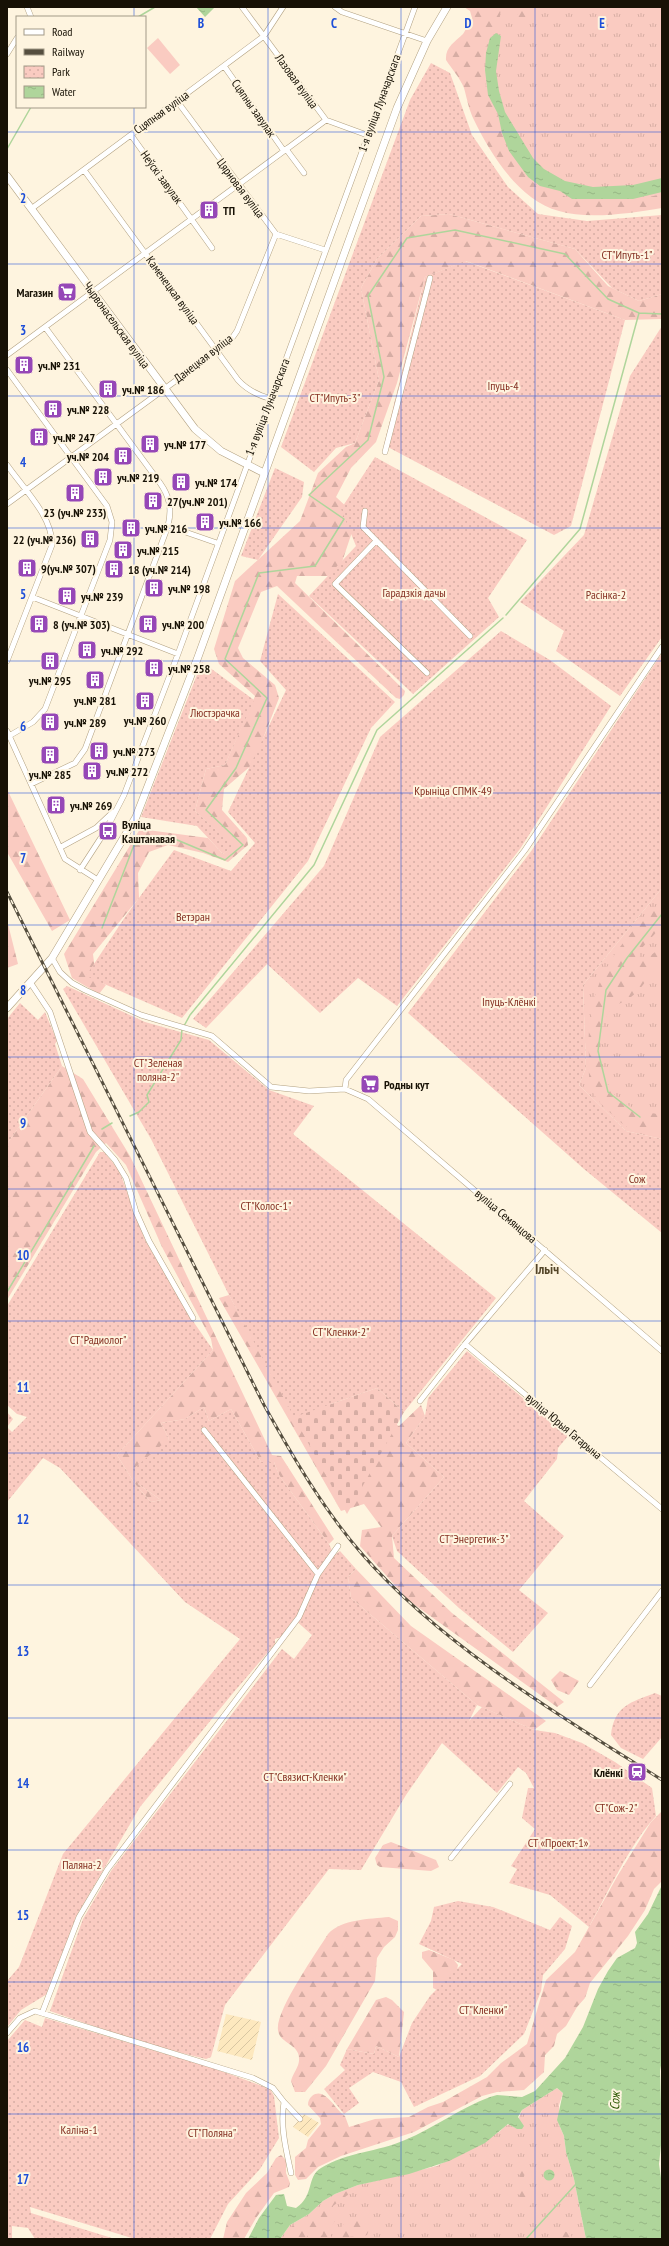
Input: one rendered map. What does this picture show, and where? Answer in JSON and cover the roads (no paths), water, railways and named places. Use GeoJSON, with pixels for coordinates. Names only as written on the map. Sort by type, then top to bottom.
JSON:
{"type":"FeatureCollection","features":[{"type":"Feature","properties":{"kind":"street","name":"Лазовая вуліца"},"geometry":{"type":"LineString","coordinates":[[242,7],[326,120],[367,135]]}},
{"type":"Feature","properties":{"kind":"street","name":"Сцяпная вуліца"},"geometry":{"type":"LineString","coordinates":[[31,209],[264,36],[283,7]]}},
{"type":"Feature","properties":{"kind":"street"},"geometry":{"type":"LineString","coordinates":[[335,7],[342,12],[426,41]]}},
{"type":"Feature","properties":{"kind":"street","name":"1-я вуліца Луначарскага"},"geometry":{"type":"LineString","coordinates":[[80,870],[106,830],[118,807],[178,654],[245,465],[271,399],[415,7]]}},
{"type":"Feature","properties":{"kind":"street"},"geometry":{"type":"LineString","coordinates":[[7,1008],[52,958],[136,817],[198,657],[397,108],[426,41],[447,7]]}},
{"type":"Feature","properties":{"kind":"street"},"geometry":{"type":"LineString","coordinates":[[7,54],[16,40]]}},
{"type":"Feature","properties":{"kind":"street","name":"Сцяпны завулак"},"geometry":{"type":"LineString","coordinates":[[224,66],[285,150],[304,173]]}},
{"type":"Feature","properties":{"kind":"street","name":"Цярновая вуліца"},"geometry":{"type":"LineString","coordinates":[[177,101],[276,234]]}},
{"type":"Feature","properties":{"kind":"street"},"geometry":{"type":"LineString","coordinates":[[7,355],[326,120]]}},
{"type":"Feature","properties":{"kind":"street","name":"Неўскі завулак"},"geometry":{"type":"LineString","coordinates":[[131,135],[212,248]]}},
{"type":"Feature","properties":{"kind":"street","name":"Каменецкая вуліца"},"geometry":{"type":"LineString","coordinates":[[84,170],[244,386],[257,395],[271,399]]}},
{"type":"Feature","properties":{"kind":"street","name":"Чырвонасельская вуліца"},"geometry":{"type":"LineString","coordinates":[[7,176],[195,429],[208,442],[245,465],[264,473]]}},
{"type":"Feature","properties":{"kind":"street"},"geometry":{"type":"LineString","coordinates":[[276,234],[325,250]]}},
{"type":"Feature","properties":{"kind":"street","name":"Данецкая вуліца"},"geometry":{"type":"LineString","coordinates":[[7,504],[230,341],[237,331],[276,234]]}},
{"type":"Feature","properties":{"kind":"street"},"geometry":{"type":"LineString","coordinates":[[385,452],[430,278]]}},
{"type":"Feature","properties":{"kind":"street"},"geometry":{"type":"LineString","coordinates":[[31,784],[74,763],[85,749],[168,526],[171,506],[166,492],[45,327]]}},
{"type":"Feature","properties":{"kind":"street"},"geometry":{"type":"LineString","coordinates":[[7,370],[107,506],[112,522],[110,540],[45,709],[33,722],[8,733],[67,861],[98,880]]}},
{"type":"Feature","properties":{"kind":"street"},"geometry":{"type":"LineString","coordinates":[[7,465],[44,516],[51,530],[52,538],[52,545],[7,661]]}},
{"type":"Feature","properties":{"kind":"street"},"geometry":{"type":"LineString","coordinates":[[365,511],[363,527],[470,636]]}},
{"type":"Feature","properties":{"kind":"street"},"geometry":{"type":"LineString","coordinates":[[168,526],[217,544]]}},
{"type":"Feature","properties":{"kind":"street"},"geometry":{"type":"LineString","coordinates":[[376,540],[335,584],[427,673]]}},
{"type":"Feature","properties":{"kind":"street"},"geometry":{"type":"LineString","coordinates":[[32,596],[178,654]]}},
{"type":"Feature","properties":{"kind":"street"},"geometry":{"type":"LineString","coordinates":[[345,1089],[346,1080],[399,1014],[525,850],[662,646]]}},
{"type":"Feature","properties":{"kind":"street"},"geometry":{"type":"LineString","coordinates":[[61,847],[96,828],[118,807]]}},
{"type":"Feature","properties":{"kind":"street","name":"вуліца Семянцова"},"geometry":{"type":"LineString","coordinates":[[52,958],[60,972],[72,983],[85,990],[141,1015],[199,1031],[217,1040],[271,1087],[309,1091],[345,1089],[368,1099],[662,1351]]}},
{"type":"Feature","properties":{"kind":"street"},"geometry":{"type":"LineString","coordinates":[[30,982],[50,1012],[90,1132],[116,1160],[126,1178],[136,1212],[149,1241],[193,1318]]}},
{"type":"Feature","properties":{"kind":"street"},"geometry":{"type":"LineString","coordinates":[[420,1401],[465,1344],[545,1250]]}},
{"type":"Feature","properties":{"kind":"street","name":"вуліца Юрыя Гагарына"},"geometry":{"type":"LineString","coordinates":[[465,1344],[662,1509]]}},
{"type":"Feature","properties":{"kind":"street"},"geometry":{"type":"LineString","coordinates":[[204,1430],[318,1574]]}},
{"type":"Feature","properties":{"kind":"street"},"geometry":{"type":"LineString","coordinates":[[42,2013],[79,1917],[107,1870],[299,1617],[318,1574],[338,1546]]}},
{"type":"Feature","properties":{"kind":"street"},"geometry":{"type":"LineString","coordinates":[[590,1685],[662,1591]]}},
{"type":"Feature","properties":{"kind":"street"},"geometry":{"type":"LineString","coordinates":[[451,1858],[510,1784]]}},
{"type":"Feature","properties":{"kind":"street"},"geometry":{"type":"LineString","coordinates":[[7,2033],[20,2018],[35,2011],[42,2013],[253,2078],[273,2088],[300,2119]]}},
{"type":"Feature","properties":{"kind":"street"},"geometry":{"type":"LineString","coordinates":[[284,2102],[281,2116],[285,2152],[291,2173]]}},
{"type":"Feature","properties":{"kind":"water"},"geometry":{"type":"Polygon","coordinates":[[[196,7],[215,7],[205,17],[196,7]]]}},
{"type":"Feature","properties":{"kind":"water"},"geometry":{"type":"Polygon","coordinates":[[[496,33],[501,36],[496,71],[499,91],[505,112],[533,158],[544,169],[565,181],[593,187],[633,185],[662,178],[662,192],[633,199],[572,199],[560,191],[540,186],[528,177],[509,151],[502,133],[498,114],[488,95],[485,70],[486,53],[490,38],[496,33]]]}},
{"type":"Feature","properties":{"kind":"water","name":"Сож"},"geometry":{"type":"Polygon","coordinates":[[[662,1885],[662,2060],[660,2071],[662,2136],[659,2164],[662,2185],[662,2239],[586,2239],[574,2179],[566,2152],[564,2136],[557,2120],[563,2093],[557,2088],[522,2110],[518,2117],[524,2126],[522,2129],[517,2129],[508,2124],[485,2143],[449,2161],[409,2174],[358,2185],[335,2194],[323,2201],[309,2214],[290,2225],[280,2239],[248,2239],[259,2218],[276,2195],[284,2194],[287,2206],[296,2208],[306,2198],[313,2176],[321,2168],[352,2155],[405,2140],[490,2097],[497,2095],[522,2097],[535,2091],[565,2058],[583,2027],[598,1989],[617,1958],[635,1948],[637,1943],[635,1932],[648,1914],[662,1885]]]}},
{"type":"Feature","properties":{"kind":"water"},"geometry":{"type":"Polygon","coordinates":[[[549,2169],[553,2171],[555,2175],[553,2179],[549,2181],[545,2179],[543,2175],[545,2171],[549,2169]]]}},
{"type":"Feature","properties":{"kind":"waterway"},"geometry":{"type":"LineString","coordinates":[[140,16],[155,7]]}},
{"type":"Feature","properties":{"kind":"waterway"},"geometry":{"type":"LineString","coordinates":[[7,149],[30,108]]}},
{"type":"Feature","properties":{"kind":"waterway"},"geometry":{"type":"LineString","coordinates":[[102,928],[134,845],[170,837],[225,860],[243,845],[206,810],[236,768],[267,698],[225,659],[259,573],[315,566],[344,519],[309,495],[368,440],[384,377],[368,296],[407,238],[455,230],[565,254],[608,299],[639,313],[662,314]]}},
{"type":"Feature","properties":{"kind":"waterway"},"geometry":{"type":"LineString","coordinates":[[506,615],[580,529],[639,313]]}},
{"type":"Feature","properties":{"kind":"waterway"},"geometry":{"type":"LineString","coordinates":[[184,1026],[190,1015],[314,865],[377,730],[503,618]]}},
{"type":"Feature","properties":{"kind":"waterway"},"geometry":{"type":"LineString","coordinates":[[640,1117],[608,1092],[598,1051],[606,990],[627,958],[662,914]]}},
{"type":"Feature","properties":{"kind":"waterway"},"geometry":{"type":"LineString","coordinates":[[130,1116],[139,1112],[149,1102],[147,1095],[181,1040],[182,1029]]}},
{"type":"Feature","properties":{"kind":"waterway"},"geometry":{"type":"LineString","coordinates":[[102,1129],[112,1123]]}},
{"type":"Feature","properties":{"kind":"waterway"},"geometry":{"type":"LineString","coordinates":[[7,1292],[94,1146]]}},
{"type":"Feature","properties":{"kind":"waterway"},"geometry":{"type":"LineString","coordinates":[[526,2239],[576,2184]]}},
{"type":"Feature","properties":{"kind":"railway"},"geometry":{"type":"LineString","coordinates":[[7,892],[264,1405],[297,1463],[334,1519],[362,1554],[393,1587],[428,1619],[465,1649],[543,1704],[662,1780]]}},
{"type":"Feature","properties":{"kind":"place","name":"ТП"},"geometry":{"type":"Point","coordinates":[209,210]}},
{"type":"Feature","properties":{"kind":"place","name":"Магазин"},"geometry":{"type":"Point","coordinates":[67,292]}},
{"type":"Feature","properties":{"kind":"place","name":"уч.№ 231"},"geometry":{"type":"Point","coordinates":[24,365]}},
{"type":"Feature","properties":{"kind":"place","name":"уч.№ 186"},"geometry":{"type":"Point","coordinates":[108,389]}},
{"type":"Feature","properties":{"kind":"place","name":"уч.№ 228"},"geometry":{"type":"Point","coordinates":[53,409]}},
{"type":"Feature","properties":{"kind":"place","name":"уч.№ 247"},"geometry":{"type":"Point","coordinates":[39,437]}},
{"type":"Feature","properties":{"kind":"place","name":"уч.№ 177"},"geometry":{"type":"Point","coordinates":[150,444]}},
{"type":"Feature","properties":{"kind":"place","name":"уч.№ 204"},"geometry":{"type":"Point","coordinates":[123,456]}},
{"type":"Feature","properties":{"kind":"place","name":"уч.№ 219"},"geometry":{"type":"Point","coordinates":[103,477]}},
{"type":"Feature","properties":{"kind":"place","name":"уч.№ 174"},"geometry":{"type":"Point","coordinates":[181,482]}},
{"type":"Feature","properties":{"kind":"place","name":"23 (уч.№ 233)"},"geometry":{"type":"Point","coordinates":[75,493]}},
{"type":"Feature","properties":{"kind":"place","name":"27(уч.№ 201)"},"geometry":{"type":"Point","coordinates":[153,501]}},
{"type":"Feature","properties":{"kind":"place","name":"уч.№ 166"},"geometry":{"type":"Point","coordinates":[205,522]}},
{"type":"Feature","properties":{"kind":"place","name":"уч.№ 216"},"geometry":{"type":"Point","coordinates":[131,528]}},
{"type":"Feature","properties":{"kind":"place","name":"22 (уч.№ 236)"},"geometry":{"type":"Point","coordinates":[90,539]}},
{"type":"Feature","properties":{"kind":"place","name":"уч.№ 215"},"geometry":{"type":"Point","coordinates":[123,550]}},
{"type":"Feature","properties":{"kind":"place","name":"9(уч.№ 307)"},"geometry":{"type":"Point","coordinates":[27,568]}},
{"type":"Feature","properties":{"kind":"place","name":"18 (уч.№ 214)"},"geometry":{"type":"Point","coordinates":[114,569]}},
{"type":"Feature","properties":{"kind":"place","name":"уч.№ 198"},"geometry":{"type":"Point","coordinates":[154,588]}},
{"type":"Feature","properties":{"kind":"place","name":"уч.№ 239"},"geometry":{"type":"Point","coordinates":[67,596]}},
{"type":"Feature","properties":{"kind":"place","name":"8 (уч.№ 303)"},"geometry":{"type":"Point","coordinates":[39,624]}},
{"type":"Feature","properties":{"kind":"place","name":"уч.№ 200"},"geometry":{"type":"Point","coordinates":[148,624]}},
{"type":"Feature","properties":{"kind":"place","name":"уч.№ 292"},"geometry":{"type":"Point","coordinates":[87,650]}},
{"type":"Feature","properties":{"kind":"place","name":"уч.№ 295"},"geometry":{"type":"Point","coordinates":[50,661]}},
{"type":"Feature","properties":{"kind":"place","name":"уч.№ 258"},"geometry":{"type":"Point","coordinates":[154,668]}},
{"type":"Feature","properties":{"kind":"place","name":"уч.№ 281"},"geometry":{"type":"Point","coordinates":[95,680]}},
{"type":"Feature","properties":{"kind":"place","name":"уч.№ 260"},"geometry":{"type":"Point","coordinates":[145,701]}},
{"type":"Feature","properties":{"kind":"place","name":"уч.№ 289"},"geometry":{"type":"Point","coordinates":[50,722]}},
{"type":"Feature","properties":{"kind":"place","name":"уч.№ 273"},"geometry":{"type":"Point","coordinates":[99,751]}},
{"type":"Feature","properties":{"kind":"place","name":"уч.№ 285"},"geometry":{"type":"Point","coordinates":[50,755]}},
{"type":"Feature","properties":{"kind":"place","name":"уч.№ 272"},"geometry":{"type":"Point","coordinates":[92,771]}},
{"type":"Feature","properties":{"kind":"place","name":"уч.№ 269"},"geometry":{"type":"Point","coordinates":[56,805]}},
{"type":"Feature","properties":{"kind":"place","name":"Вуліца Каштанавая"},"geometry":{"type":"Point","coordinates":[108,831]}},
{"type":"Feature","properties":{"kind":"place","name":"Родны кут"},"geometry":{"type":"Point","coordinates":[370,1084]}},
{"type":"Feature","properties":{"kind":"place","name":"Клёнкі"},"geometry":{"type":"Point","coordinates":[637,1772]}},
{"type":"Feature","properties":{"kind":"district","name":"Ільіч"},"geometry":{"type":"Point","coordinates":[547,1269]}},
{"type":"Feature","properties":{"kind":"park label","name":"СТ\"Ипуть-1\""},"geometry":{"type":"Point","coordinates":[627,254]}},
{"type":"Feature","properties":{"kind":"park label","name":"Іпуць-4"},"geometry":{"type":"Point","coordinates":[503,385]}},
{"type":"Feature","properties":{"kind":"park label","name":"СТ\"Ипуть-3\""},"geometry":{"type":"Point","coordinates":[335,397]}},
{"type":"Feature","properties":{"kind":"park label","name":"Гарадзкія дачы"},"geometry":{"type":"Point","coordinates":[414,592]}},
{"type":"Feature","properties":{"kind":"park label","name":"Расінка-2"},"geometry":{"type":"Point","coordinates":[606,594]}},
{"type":"Feature","properties":{"kind":"park label","name":"Люстэрачка"},"geometry":{"type":"Point","coordinates":[215,712]}},
{"type":"Feature","properties":{"kind":"park label","name":"Крыніца СПМК-49"},"geometry":{"type":"Point","coordinates":[453,790]}},
{"type":"Feature","properties":{"kind":"park label","name":"Ветэран"},"geometry":{"type":"Point","coordinates":[193,916]}},
{"type":"Feature","properties":{"kind":"park label","name":"Іпуць-Клёнкі"},"geometry":{"type":"Point","coordinates":[509,1001]}},
{"type":"Feature","properties":{"kind":"park label","name":"СТ\"Зеленая поляна-2\""},"geometry":{"type":"Point","coordinates":[158,1069]}},
{"type":"Feature","properties":{"kind":"park label","name":"СТ\"Колос-1\""},"geometry":{"type":"Point","coordinates":[266,1205]}},
{"type":"Feature","properties":{"kind":"park label","name":"СТ\"Кленки-2\""},"geometry":{"type":"Point","coordinates":[341,1331]}},
{"type":"Feature","properties":{"kind":"park label","name":"СТ\"Радиолог\""},"geometry":{"type":"Point","coordinates":[98,1339]}},
{"type":"Feature","properties":{"kind":"park label","name":"СТ\"Энергетик-3\""},"geometry":{"type":"Point","coordinates":[474,1538]}},
{"type":"Feature","properties":{"kind":"park label","name":"СТ\"Связист-Кленки\""},"geometry":{"type":"Point","coordinates":[305,1776]}},
{"type":"Feature","properties":{"kind":"park label","name":"СТ\"Сож-2\""},"geometry":{"type":"Point","coordinates":[616,1807]}},
{"type":"Feature","properties":{"kind":"park label","name":"СТ «Проект-1»"},"geometry":{"type":"Point","coordinates":[558,1842]}},
{"type":"Feature","properties":{"kind":"park label","name":"Паляна-2"},"geometry":{"type":"Point","coordinates":[82,1864]}},
{"type":"Feature","properties":{"kind":"park label","name":"СТ\"Кленки\""},"geometry":{"type":"Point","coordinates":[483,2009]}},
{"type":"Feature","properties":{"kind":"park label","name":"Каліна-1"},"geometry":{"type":"Point","coordinates":[79,2129]}},
{"type":"Feature","properties":{"kind":"park label","name":"СТ\"Поляна\""},"geometry":{"type":"Point","coordinates":[212,2132]}}]}
